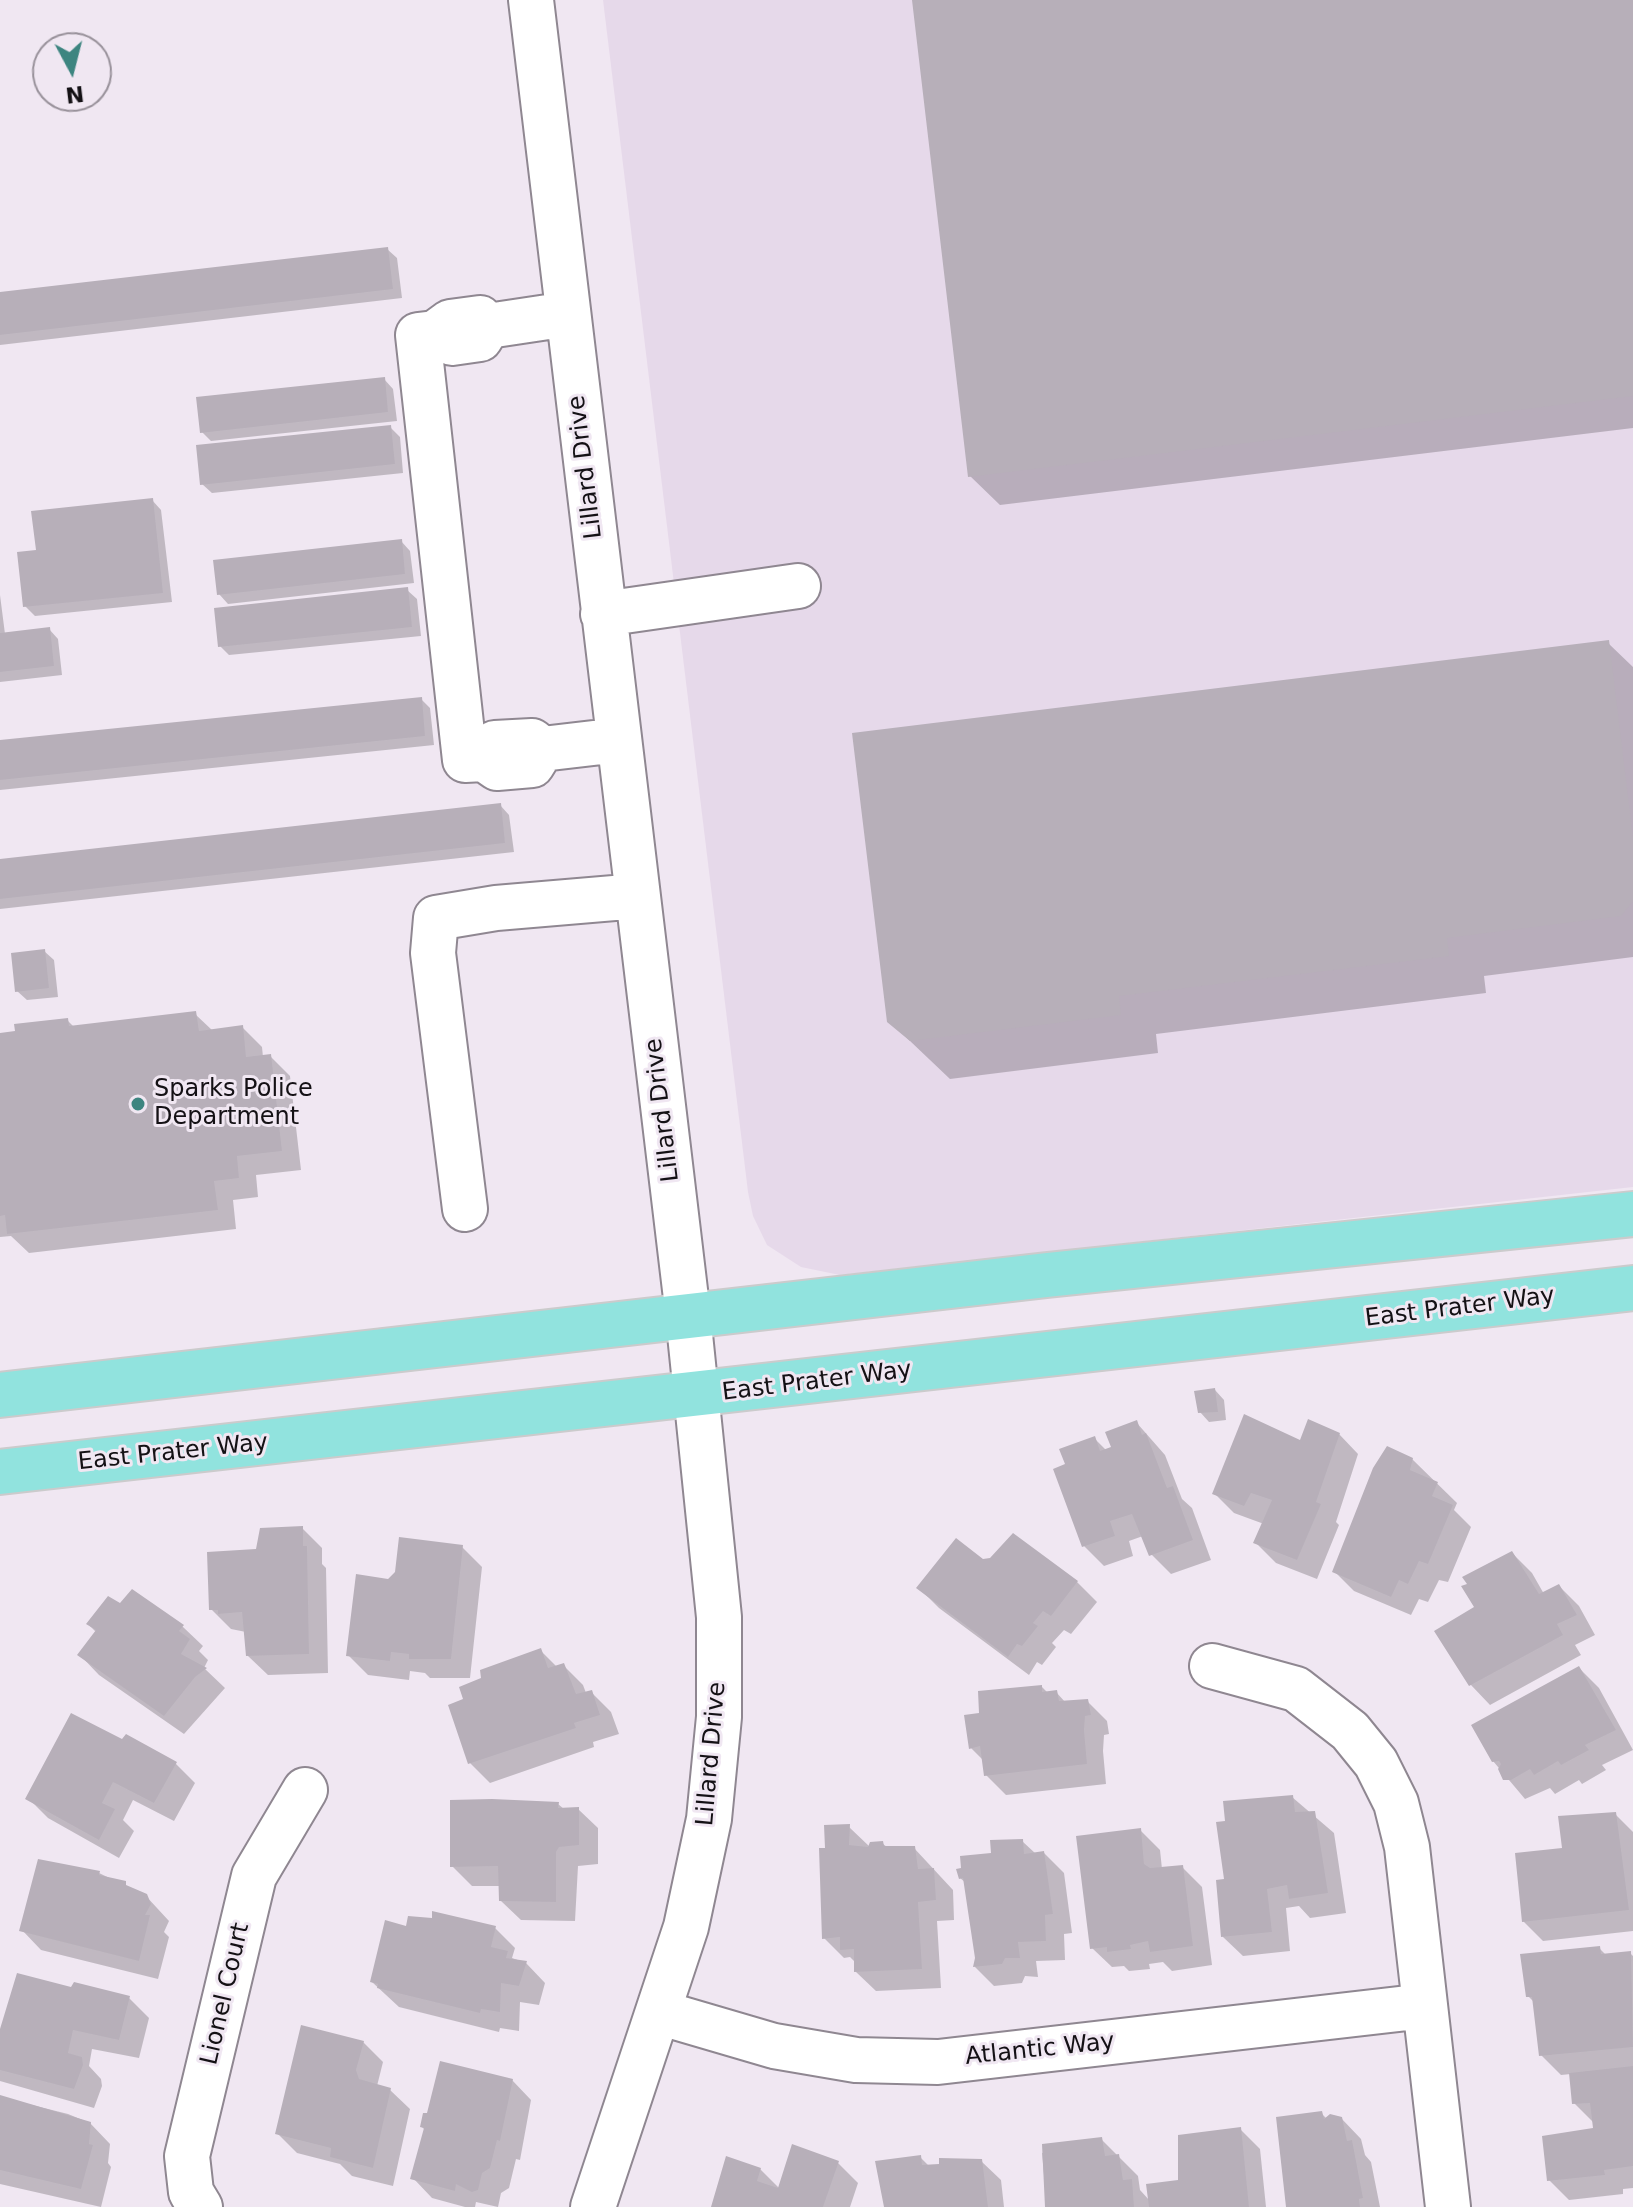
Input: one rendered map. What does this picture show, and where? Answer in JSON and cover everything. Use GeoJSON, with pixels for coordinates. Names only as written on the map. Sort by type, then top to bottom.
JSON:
{"type":"FeatureCollection","features":[{"type":"Feature","properties":{"kind":"main road"},"geometry":{"type":"LineString","coordinates":[[0,1395],[688,1315],[1633,1214]]}},
{"type":"Feature","properties":{"kind":"main road","name":"East Prater Way"},"geometry":{"type":"LineString","coordinates":[[0,1472],[697,1396],[1633,1288]]}},
{"type":"Feature","properties":{"kind":"street","name":"Lillard Drive"},"geometry":{"type":"LineString","coordinates":[[531,0],[688,1315],[719,1617],[719,1717],[709,1819],[686,1927],[593,2207]]}},
{"type":"Feature","properties":{"kind":"street"},"geometry":{"type":"LineString","coordinates":[[568,314],[488,326],[480,318],[450,322],[435,333],[418,335],[465,760],[484,759],[495,743],[532,741],[542,749],[619,740]]}},
{"type":"Feature","properties":{"kind":"street"},"geometry":{"type":"LineString","coordinates":[[603,614],[798,586]]}},
{"type":"Feature","properties":{"kind":"street"},"geometry":{"type":"LineString","coordinates":[[465,1209],[433,953],[436,918],[496,908],[638,896]]}},
{"type":"Feature","properties":{"kind":"street"},"geometry":{"type":"LineString","coordinates":[[1212,1666],[1296,1689],[1350,1731],[1376,1763],[1396,1803],[1407,1847],[1448,2207]]}},
{"type":"Feature","properties":{"kind":"street","name":"Lionel Court"},"geometry":{"type":"LineString","coordinates":[[200,2207],[191,2192],[187,2156],[254,1876],[305,1790]]}},
{"type":"Feature","properties":{"kind":"street","name":"Atlantic Way"},"geometry":{"type":"LineString","coordinates":[[658,2012],[774,2046],[856,2060],[938,2062],[1425,2006]]}},
{"type":"Feature","properties":{"kind":"shaded area"},"geometry":{"type":"Polygon","coordinates":[[[603,0],[1633,0],[1633,1187],[840,1275],[801,1267],[767,1245],[753,1216],[748,1192],[603,0]]]}},
{"type":"Feature","properties":{"kind":"building"},"geometry":{"type":"Polygon","coordinates":[[[912,0],[1633,0],[1633,396],[968,477],[912,0]]]}},
{"type":"Feature","properties":{"kind":"building"},"geometry":{"type":"Polygon","coordinates":[[[388,247],[393,289],[0,335],[0,292],[388,247]]]}},
{"type":"Feature","properties":{"kind":"building"},"geometry":{"type":"Polygon","coordinates":[[[385,377],[388,412],[200,433],[196,397],[385,377]]]}},
{"type":"Feature","properties":{"kind":"building"},"geometry":{"type":"Polygon","coordinates":[[[391,425],[395,464],[200,485],[196,445],[391,425]]]}},
{"type":"Feature","properties":{"kind":"building"},"geometry":{"type":"Polygon","coordinates":[[[153,498],[163,593],[23,607],[17,552],[36,550],[31,511],[153,498]]]}},
{"type":"Feature","properties":{"kind":"building"},"geometry":{"type":"Polygon","coordinates":[[[402,539],[405,574],[217,595],[213,560],[402,539]]]}},
{"type":"Feature","properties":{"kind":"building"},"geometry":{"type":"Polygon","coordinates":[[[408,587],[412,627],[218,647],[214,608],[408,587]]]}},
{"type":"Feature","properties":{"kind":"building"},"geometry":{"type":"Polygon","coordinates":[[[50,627],[54,666],[0,672],[0,633],[50,627]]]}},
{"type":"Feature","properties":{"kind":"building"},"geometry":{"type":"Polygon","coordinates":[[[1609,640],[1633,838],[1633,901],[1621,916],[1447,938],[1449,956],[1119,996],[1121,1015],[910,1041],[887,1022],[852,733],[1609,640]]]}},
{"type":"Feature","properties":{"kind":"building"},"geometry":{"type":"Polygon","coordinates":[[[422,697],[425,736],[0,780],[0,740],[422,697]]]}},
{"type":"Feature","properties":{"kind":"building"},"geometry":{"type":"Polygon","coordinates":[[[501,803],[505,843],[0,899],[0,859],[501,803]]]}},
{"type":"Feature","properties":{"kind":"building"},"geometry":{"type":"Polygon","coordinates":[[[45,949],[49,988],[15,992],[11,953],[45,949]]]}},
{"type":"Feature","properties":{"kind":"building","name":"Sparks Police Department"},"geometry":{"type":"Polygon","coordinates":[[[196,1011],[199,1031],[243,1025],[246,1057],[271,1054],[282,1151],[237,1156],[239,1178],[214,1181],[218,1210],[7,1234],[5,1215],[0,1216],[0,1033],[15,1031],[14,1024],[68,1018],[69,1026],[196,1011]]]}},
{"type":"Feature","properties":{"kind":"building"},"geometry":{"type":"Polygon","coordinates":[[[1215,1388],[1218,1412],[1198,1413],[1194,1391],[1215,1388]]]}},
{"type":"Feature","properties":{"kind":"building"},"geometry":{"type":"Polygon","coordinates":[[[1244,1414],[1300,1440],[1308,1419],[1340,1433],[1316,1502],[1321,1504],[1297,1560],[1253,1543],[1272,1500],[1251,1493],[1244,1506],[1212,1494],[1244,1414]]]}},
{"type":"Feature","properties":{"kind":"building"},"geometry":{"type":"Polygon","coordinates":[[[1137,1420],[1142,1435],[1146,1433],[1167,1488],[1173,1486],[1193,1540],[1149,1556],[1132,1514],[1110,1521],[1115,1536],[1082,1547],[1053,1469],[1065,1464],[1059,1449],[1095,1436],[1100,1451],[1111,1447],[1105,1432],[1137,1420]]]}},
{"type":"Feature","properties":{"kind":"building"},"geometry":{"type":"Polygon","coordinates":[[[1387,1446],[1413,1458],[1410,1470],[1438,1482],[1432,1496],[1453,1505],[1428,1564],[1419,1561],[1408,1584],[1399,1580],[1391,1597],[1332,1572],[1373,1468],[1387,1446]]]}},
{"type":"Feature","properties":{"kind":"building"},"geometry":{"type":"Polygon","coordinates":[[[303,1526],[303,1546],[307,1546],[309,1654],[246,1656],[242,1612],[218,1614],[218,1610],[209,1610],[207,1552],[256,1549],[260,1528],[303,1526]]]}},
{"type":"Feature","properties":{"kind":"building"},"geometry":{"type":"Polygon","coordinates":[[[1013,1533],[1078,1581],[1051,1616],[1043,1611],[1033,1623],[1038,1626],[1022,1646],[1017,1644],[1008,1657],[916,1588],[956,1538],[983,1559],[990,1558],[1013,1533]]]}},
{"type":"Feature","properties":{"kind":"building"},"geometry":{"type":"Polygon","coordinates":[[[399,1537],[463,1545],[451,1659],[409,1659],[409,1654],[391,1652],[390,1661],[346,1656],[356,1574],[388,1579],[395,1572],[399,1537]]]}},
{"type":"Feature","properties":{"kind":"building"},"geometry":{"type":"Polygon","coordinates":[[[1512,1551],[1539,1594],[1559,1584],[1577,1615],[1557,1624],[1563,1635],[1469,1686],[1434,1631],[1474,1607],[1461,1586],[1467,1584],[1462,1577],[1512,1551]]]}},
{"type":"Feature","properties":{"kind":"building"},"geometry":{"type":"Polygon","coordinates":[[[132,1589],[184,1625],[179,1631],[190,1639],[181,1654],[207,1668],[195,1677],[164,1716],[77,1655],[96,1630],[86,1624],[108,1596],[120,1603],[132,1589]]]}},
{"type":"Feature","properties":{"kind":"building"},"geometry":{"type":"Polygon","coordinates":[[[541,1648],[548,1668],[564,1663],[576,1694],[592,1690],[600,1715],[574,1723],[576,1728],[468,1764],[448,1705],[463,1699],[459,1687],[481,1678],[480,1670],[541,1648]]]}},
{"type":"Feature","properties":{"kind":"building"},"geometry":{"type":"Polygon","coordinates":[[[1579,1666],[1616,1730],[1585,1745],[1589,1750],[1561,1765],[1558,1761],[1534,1775],[1530,1769],[1511,1780],[1503,1780],[1498,1769],[1501,1764],[1499,1761],[1492,1762],[1471,1725],[1579,1666]]]}},
{"type":"Feature","properties":{"kind":"building"},"geometry":{"type":"Polygon","coordinates":[[[1042,1685],[1042,1692],[1057,1690],[1059,1701],[1088,1699],[1091,1715],[1085,1716],[1084,1730],[1087,1764],[984,1776],[980,1746],[969,1749],[964,1715],[979,1713],[978,1691],[1042,1685]]]}},
{"type":"Feature","properties":{"kind":"building"},"geometry":{"type":"Polygon","coordinates":[[[71,1713],[122,1739],[126,1734],[177,1762],[154,1803],[113,1782],[102,1803],[115,1809],[99,1840],[25,1799],[71,1713]]]}},
{"type":"Feature","properties":{"kind":"building"},"geometry":{"type":"Polygon","coordinates":[[[1293,1795],[1295,1812],[1315,1811],[1328,1893],[1289,1899],[1287,1885],[1267,1889],[1272,1932],[1221,1937],[1216,1880],[1224,1879],[1216,1822],[1225,1821],[1223,1801],[1293,1795]]]}},
{"type":"Feature","properties":{"kind":"building"},"geometry":{"type":"Polygon","coordinates":[[[450,1800],[559,1802],[558,1808],[579,1807],[579,1845],[559,1847],[556,1852],[556,1902],[499,1901],[498,1866],[450,1867],[450,1800]]]}},
{"type":"Feature","properties":{"kind":"building"},"geometry":{"type":"Polygon","coordinates":[[[1616,1812],[1629,1910],[1522,1922],[1515,1853],[1562,1848],[1558,1816],[1616,1812]]]}},
{"type":"Feature","properties":{"kind":"building"},"geometry":{"type":"Polygon","coordinates":[[[850,1824],[849,1845],[868,1847],[870,1842],[883,1841],[884,1846],[915,1846],[918,1869],[934,1868],[936,1900],[918,1902],[922,1969],[854,1972],[854,1949],[840,1950],[840,1937],[822,1939],[819,1848],[825,1848],[824,1825],[850,1824]]]}},
{"type":"Feature","properties":{"kind":"building"},"geometry":{"type":"Polygon","coordinates":[[[1141,1828],[1144,1864],[1150,1868],[1183,1865],[1193,1946],[1150,1952],[1148,1941],[1130,1945],[1131,1949],[1107,1952],[1107,1947],[1090,1949],[1076,1836],[1141,1828]]]}},
{"type":"Feature","properties":{"kind":"building"},"geometry":{"type":"Polygon","coordinates":[[[1023,1839],[1024,1854],[1044,1851],[1053,1914],[1045,1915],[1046,1941],[1018,1942],[1020,1958],[1005,1958],[1002,1964],[973,1967],[975,1958],[963,1878],[959,1879],[956,1869],[961,1868],[960,1856],[991,1853],[990,1840],[1023,1839]]]}},
{"type":"Feature","properties":{"kind":"building"},"geometry":{"type":"Polygon","coordinates":[[[38,1859],[100,1871],[99,1875],[126,1881],[126,1885],[147,1894],[151,1904],[145,1915],[150,1915],[139,1961],[19,1931],[38,1859]]]}},
{"type":"Feature","properties":{"kind":"building"},"geometry":{"type":"Polygon","coordinates":[[[432,1911],[496,1926],[491,1947],[508,1951],[506,1958],[527,1961],[519,1986],[501,1983],[500,2012],[481,2009],[480,2013],[377,1988],[378,1984],[370,1982],[385,1920],[406,1926],[408,1916],[432,1918],[432,1911]]]}},
{"type":"Feature","properties":{"kind":"building"},"geometry":{"type":"Polygon","coordinates":[[[1600,1946],[1601,1954],[1631,1951],[1633,2047],[1539,2056],[1532,1997],[1526,1997],[1520,1954],[1600,1946]]]}},
{"type":"Feature","properties":{"kind":"building"},"geometry":{"type":"Polygon","coordinates":[[[17,1973],[71,1987],[74,1982],[130,1996],[119,2040],[73,2030],[68,2053],[82,2057],[83,2065],[74,2089],[0,2070],[0,2029],[17,1973]]]}},
{"type":"Feature","properties":{"kind":"building"},"geometry":{"type":"Polygon","coordinates":[[[301,2025],[364,2041],[356,2070],[359,2079],[391,2088],[373,2168],[330,2157],[331,2148],[275,2134],[301,2025]]]}},
{"type":"Feature","properties":{"kind":"building"},"geometry":{"type":"Polygon","coordinates":[[[440,2061],[513,2079],[500,2141],[497,2140],[490,2168],[482,2173],[478,2190],[472,2192],[456,2184],[455,2191],[410,2179],[424,2128],[420,2127],[423,2113],[427,2113],[440,2061]]]}},
{"type":"Feature","properties":{"kind":"building"},"geometry":{"type":"Polygon","coordinates":[[[1633,2066],[1633,2166],[1604,2170],[1605,2175],[1547,2181],[1542,2136],[1593,2128],[1590,2103],[1572,2104],[1569,2073],[1633,2066]]]}},
{"type":"Feature","properties":{"kind":"building"},"geometry":{"type":"Polygon","coordinates":[[[0,2095],[91,2122],[89,2144],[93,2145],[81,2189],[0,2170],[0,2095]]]}},
{"type":"Feature","properties":{"kind":"building"},"geometry":{"type":"Polygon","coordinates":[[[1322,2111],[1324,2119],[1330,2114],[1342,2117],[1347,2141],[1352,2140],[1363,2198],[1359,2199],[1360,2207],[1286,2207],[1276,2117],[1322,2111]]]}},
{"type":"Feature","properties":{"kind":"building"},"geometry":{"type":"Polygon","coordinates":[[[1241,2127],[1249,2207],[1149,2207],[1146,2184],[1178,2180],[1178,2135],[1241,2127]]]}},
{"type":"Feature","properties":{"kind":"building"},"geometry":{"type":"Polygon","coordinates":[[[1102,2137],[1105,2156],[1119,2154],[1123,2180],[1132,2179],[1134,2207],[1045,2207],[1042,2144],[1102,2137]]]}},
{"type":"Feature","properties":{"kind":"building"},"geometry":{"type":"Polygon","coordinates":[[[792,2144],[839,2161],[823,2207],[711,2207],[726,2156],[761,2168],[757,2181],[778,2188],[792,2144]]]}},
{"type":"Feature","properties":{"kind":"building"},"geometry":{"type":"Polygon","coordinates":[[[921,2155],[922,2165],[939,2164],[939,2158],[982,2159],[988,2207],[884,2207],[875,2161],[921,2155]]]}},
{"type":"Feature","properties":{"kind":"place","name":"Sparks Police Department"},"geometry":{"type":"Point","coordinates":[138,1104]}}]}
